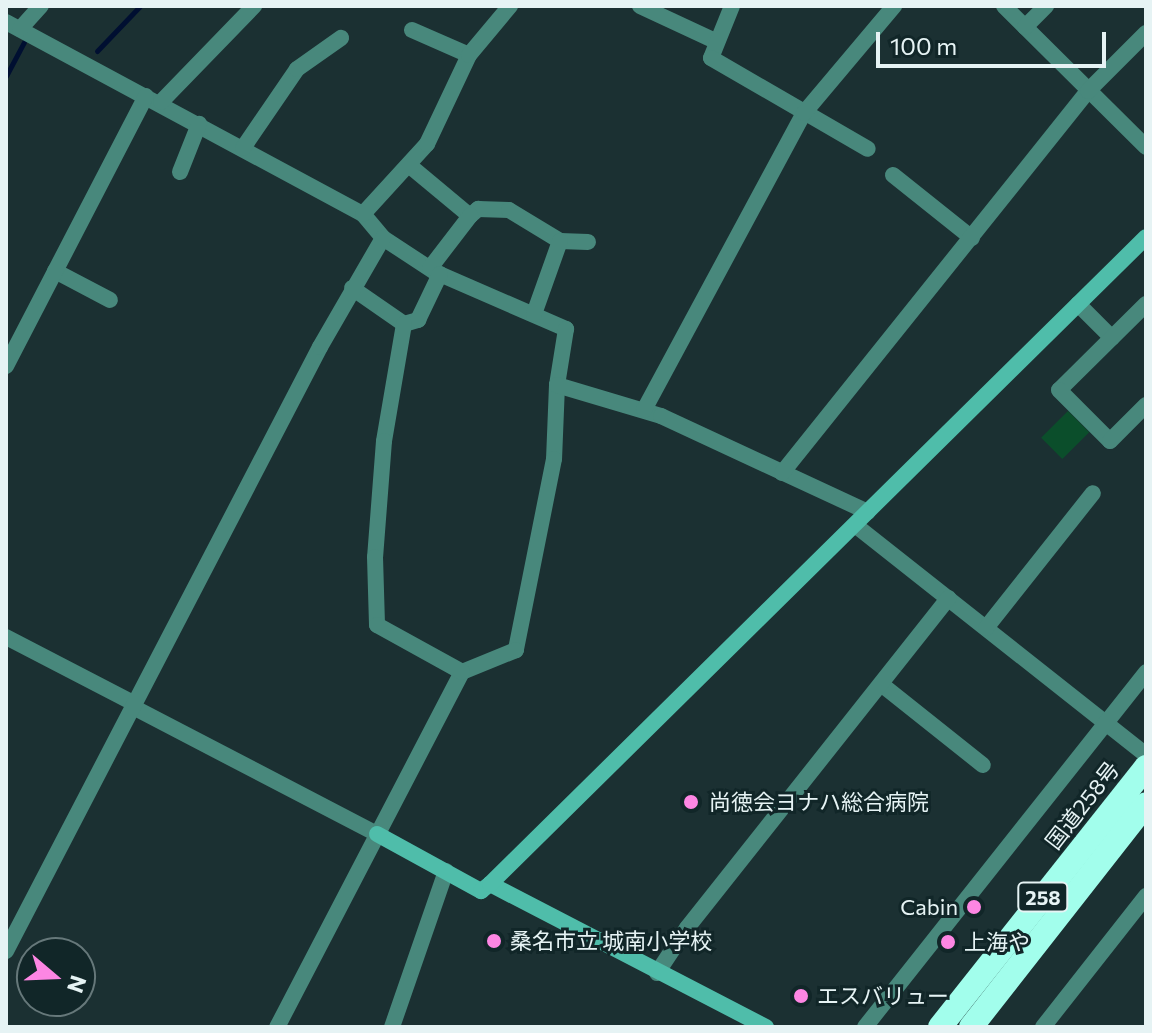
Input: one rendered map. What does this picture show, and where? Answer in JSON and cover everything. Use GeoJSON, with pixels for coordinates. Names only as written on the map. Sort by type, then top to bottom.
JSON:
{"type":"FeatureCollection","features":[{"type":"Feature","properties":{"kind":"highway","name":"国道258号"},"geometry":{"type":"LineString","coordinates":[[940,1027],[1146,767]]}},
{"type":"Feature","properties":{"kind":"highway","name":"258"},"geometry":{"type":"LineString","coordinates":[[971,1027],[1146,804]]}},
{"type":"Feature","properties":{"kind":"street"},"geometry":{"type":"LineString","coordinates":[[41,6],[13,25],[363,214],[383,238],[435,271],[566,329],[557,385],[554,459],[516,650],[462,672],[277,1027]]}},
{"type":"Feature","properties":{"kind":"street"},"geometry":{"type":"LineString","coordinates":[[6,366],[55,271],[153,99],[254,6]]}},
{"type":"Feature","properties":{"kind":"street"},"geometry":{"type":"LineString","coordinates":[[363,214],[410,166],[438,125],[469,55],[510,6]]}},
{"type":"Feature","properties":{"kind":"street"},"geometry":{"type":"LineString","coordinates":[[640,6],[715,41]]}},
{"type":"Feature","properties":{"kind":"street"},"geometry":{"type":"LineString","coordinates":[[732,6],[715,41],[711,58],[868,149]]}},
{"type":"Feature","properties":{"kind":"street"},"geometry":{"type":"LineString","coordinates":[[644,410],[804,113],[894,6]]}},
{"type":"Feature","properties":{"kind":"street"},"geometry":{"type":"LineString","coordinates":[[1004,6],[1146,147]]}},
{"type":"Feature","properties":{"kind":"street"},"geometry":{"type":"LineString","coordinates":[[1025,27],[1046,6]]}},
{"type":"Feature","properties":{"kind":"street"},"geometry":{"type":"LineString","coordinates":[[412,30],[469,55]]}},
{"type":"Feature","properties":{"kind":"street"},"geometry":{"type":"LineString","coordinates":[[782,473],[1088,91],[1146,33]]}},
{"type":"Feature","properties":{"kind":"street"},"geometry":{"type":"LineString","coordinates":[[243,148],[297,69],[341,38]]}},
{"type":"Feature","properties":{"kind":"street"},"geometry":{"type":"LineString","coordinates":[[180,172],[199,124]]}},
{"type":"Feature","properties":{"kind":"street"},"geometry":{"type":"LineString","coordinates":[[410,166],[470,216]]}},
{"type":"Feature","properties":{"kind":"street"},"geometry":{"type":"LineString","coordinates":[[893,175],[972,238]]}},
{"type":"Feature","properties":{"kind":"street"},"geometry":{"type":"LineString","coordinates":[[404,324],[418,320],[435,271],[470,216],[478,209],[509,210],[560,241],[588,242]]}},
{"type":"Feature","properties":{"kind":"street"},"geometry":{"type":"LineString","coordinates":[[6,637],[481,891],[1146,237]]}},
{"type":"Feature","properties":{"kind":"street"},"geometry":{"type":"LineString","coordinates":[[6,951],[352,288],[383,238]]}},
{"type":"Feature","properties":{"kind":"street"},"geometry":{"type":"LineString","coordinates":[[534,314],[560,241]]}},
{"type":"Feature","properties":{"kind":"street"},"geometry":{"type":"LineString","coordinates":[[55,271],[110,300]]}},
{"type":"Feature","properties":{"kind":"street"},"geometry":{"type":"LineString","coordinates":[[352,288],[404,324]]}},
{"type":"Feature","properties":{"kind":"street"},"geometry":{"type":"LineString","coordinates":[[1078,304],[1112,338]]}},
{"type":"Feature","properties":{"kind":"street"},"geometry":{"type":"LineString","coordinates":[[1146,304],[1059,390],[1110,441],[1146,405]]}},
{"type":"Feature","properties":{"kind":"street"},"geometry":{"type":"LineString","coordinates":[[404,324],[384,441],[375,557],[377,625],[462,672]]}},
{"type":"Feature","properties":{"kind":"street"},"geometry":{"type":"LineString","coordinates":[[557,385],[644,410],[868,512]]}},
{"type":"Feature","properties":{"kind":"street"},"geometry":{"type":"LineString","coordinates":[[986,628],[1093,493]]}},
{"type":"Feature","properties":{"kind":"street"},"geometry":{"type":"LineString","coordinates":[[855,525],[1146,755]]}},
{"type":"Feature","properties":{"kind":"street"},"geometry":{"type":"LineString","coordinates":[[657,973],[687,928],[949,598]]}},
{"type":"Feature","properties":{"kind":"street"},"geometry":{"type":"LineString","coordinates":[[865,1027],[1146,672]]}},
{"type":"Feature","properties":{"kind":"street"},"geometry":{"type":"LineString","coordinates":[[881,684],[983,765]]}},
{"type":"Feature","properties":{"kind":"street"},"geometry":{"type":"LineString","coordinates":[[392,1027],[446,871]]}},
{"type":"Feature","properties":{"kind":"street"},"geometry":{"type":"LineString","coordinates":[[490,884],[766,1027]]}},
{"type":"Feature","properties":{"kind":"street"},"geometry":{"type":"LineString","coordinates":[[1043,1027],[1146,896]]}},
{"type":"Feature","properties":{"kind":"green space"},"geometry":{"type":"Polygon","coordinates":[[[1068,411],[1089,432],[1062,459],[1041,438],[1068,411]]]}},
{"type":"Feature","properties":{"kind":"waterway"},"geometry":{"type":"LineString","coordinates":[[97,51],[140,6]]}},
{"type":"Feature","properties":{"kind":"waterway"},"geometry":{"type":"LineString","coordinates":[[6,76],[24,42]]}},
{"type":"Feature","properties":{"kind":"place","name":"尚徳会ヨナハ総合病院"},"geometry":{"type":"Point","coordinates":[691,802]}},
{"type":"Feature","properties":{"kind":"place","name":"Cabin"},"geometry":{"type":"Point","coordinates":[974,907]}},
{"type":"Feature","properties":{"kind":"place","name":"桑名市立 城南小学校"},"geometry":{"type":"Point","coordinates":[494,941]}},
{"type":"Feature","properties":{"kind":"place","name":"上海や"},"geometry":{"type":"Point","coordinates":[948,942]}},
{"type":"Feature","properties":{"kind":"place","name":"エスバリュー"},"geometry":{"type":"Point","coordinates":[801,996]}}]}
